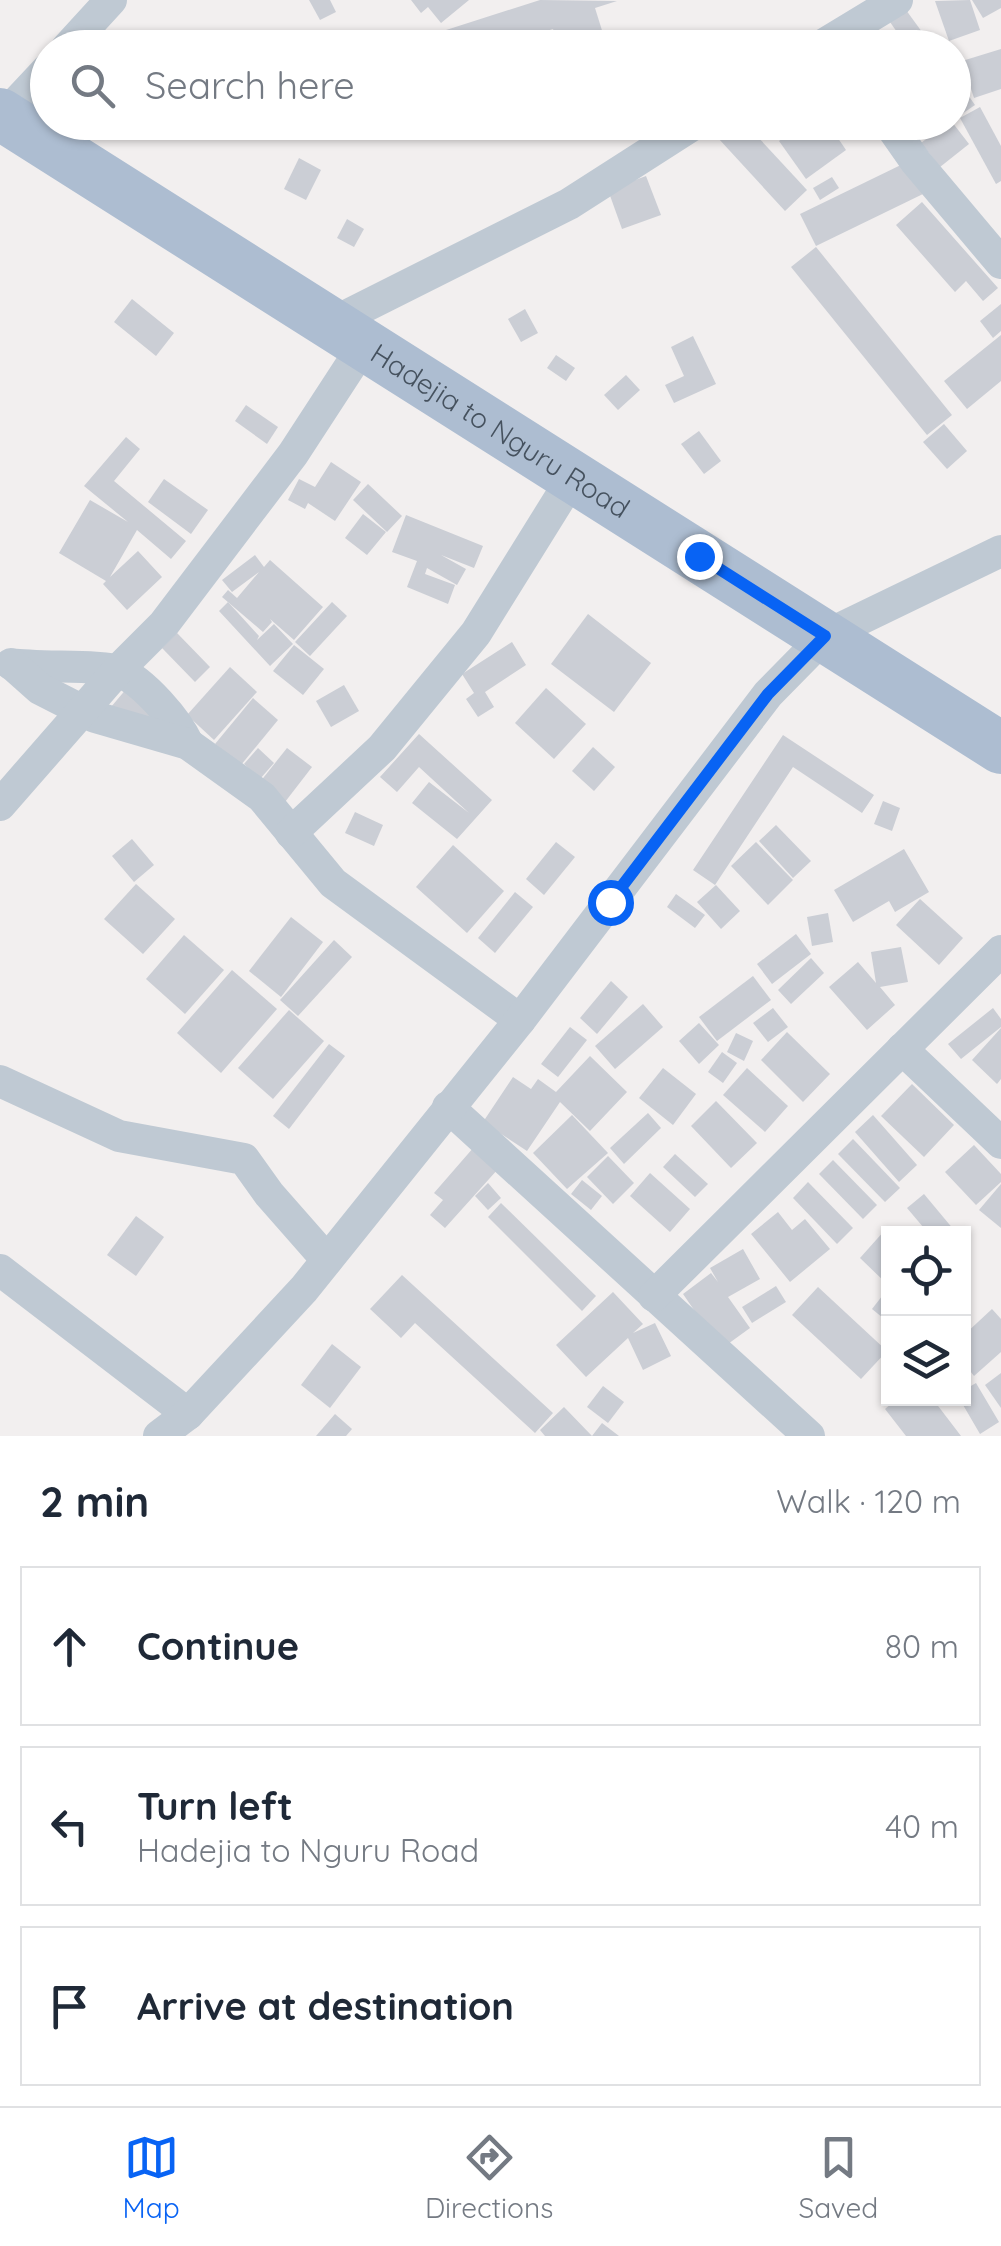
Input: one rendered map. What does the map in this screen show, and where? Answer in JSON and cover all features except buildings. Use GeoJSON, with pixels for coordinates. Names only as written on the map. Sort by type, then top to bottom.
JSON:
{"type":"FeatureCollection","features":[{"type":"Feature","properties":{"kind":"main road","name":"Hadejia to Nguru Road"},"geometry":{"type":"LineString","coordinates":[[2,115],[30,133]]}},
{"type":"Feature","properties":{"kind":"main road","name":"Hadejia to Nguru Road"},"geometry":{"type":"LineString","coordinates":[[41,140],[1001,748]]}},
{"type":"Feature","properties":{"kind":"street"},"geometry":{"type":"LineString","coordinates":[[83,30],[110,0]]}},
{"type":"Feature","properties":{"kind":"street"},"geometry":{"type":"LineString","coordinates":[[850,30],[897,0]]}},
{"type":"Feature","properties":{"kind":"street"},"geometry":{"type":"LineString","coordinates":[[2,115],[30,86]]}},
{"type":"Feature","properties":{"kind":"street"},"geometry":{"type":"LineString","coordinates":[[0,804],[118,670],[164,624],[293,454],[347,334],[669,140]]}},
{"type":"Feature","properties":{"kind":"street"},"geometry":{"type":"LineString","coordinates":[[901,140],[1001,263]]}},
{"type":"Feature","properties":{"kind":"street"},"geometry":{"type":"LineString","coordinates":[[291,833],[382,748],[476,633],[573,477]]}},
{"type":"Feature","properties":{"kind":"street"},"geometry":{"type":"LineString","coordinates":[[159,1436],[188,1414],[327,1260],[520,1020],[768,694],[825,636],[1001,551]]}},
{"type":"Feature","properties":{"kind":"street"},"geometry":{"type":"LineString","coordinates":[[6,663],[118,670],[180,726],[188,744]]}},
{"type":"Feature","properties":{"kind":"street"},"geometry":{"type":"LineString","coordinates":[[6,663],[40,689],[83,711],[188,744],[262,796],[333,883],[520,1020]]}},
{"type":"Feature","properties":{"kind":"street"},"geometry":{"type":"LineString","coordinates":[[654,1296],[1001,952]]}},
{"type":"Feature","properties":{"kind":"street"},"geometry":{"type":"LineString","coordinates":[[902,1049],[1001,1143]]}},
{"type":"Feature","properties":{"kind":"street"},"geometry":{"type":"LineString","coordinates":[[0,1081],[120,1136],[244,1160],[327,1260]]}},
{"type":"Feature","properties":{"kind":"street"},"geometry":{"type":"LineString","coordinates":[[448,1107],[809,1436]]}},
{"type":"Feature","properties":{"kind":"street"},"geometry":{"type":"LineString","coordinates":[[0,1270],[188,1414]]}},
{"type":"Feature","properties":{"kind":"route"},"geometry":{"type":"LineString","coordinates":[[610,902],[768,694],[825,636],[699,556]]}}]}
